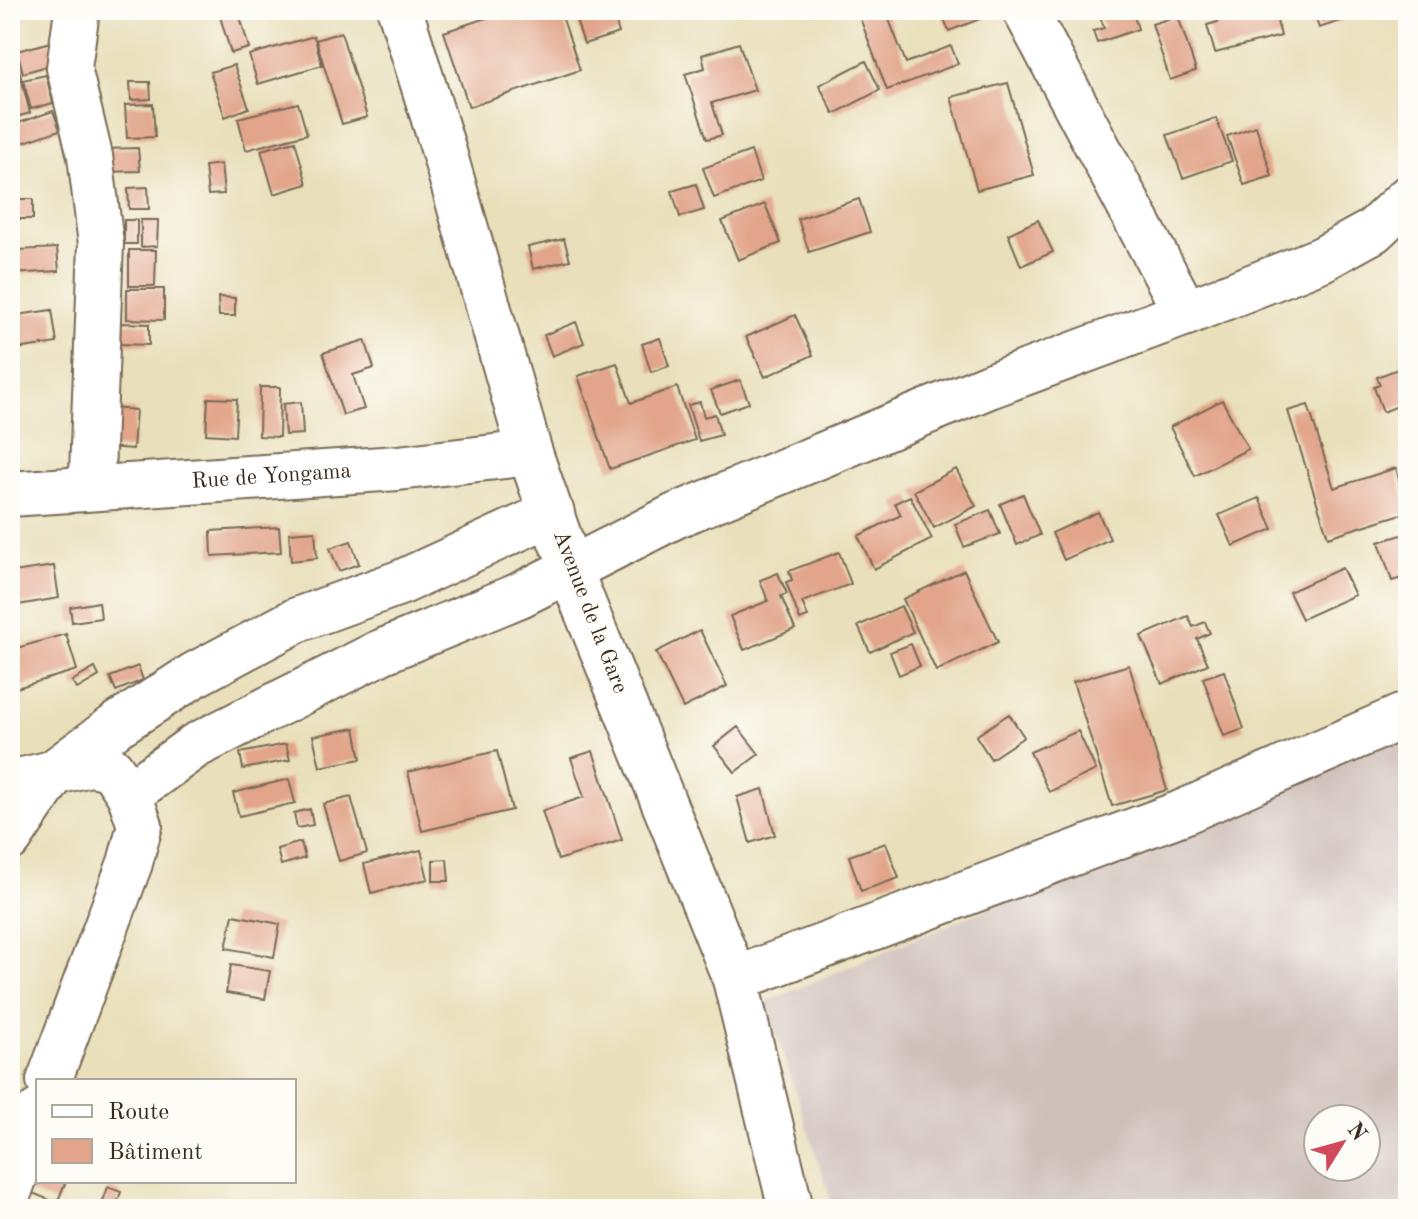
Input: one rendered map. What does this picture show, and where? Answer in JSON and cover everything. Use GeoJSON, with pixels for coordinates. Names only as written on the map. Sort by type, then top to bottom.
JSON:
{"type":"FeatureCollection","features":[{"type":"Feature","properties":{"kind":"main road"},"geometry":{"type":"LineString","coordinates":[[77,10],[69,68],[90,156],[101,244],[92,473],[87,488]]}},
{"type":"Feature","properties":{"kind":"main road","name":"Avenue de la Gare"},"geometry":{"type":"LineString","coordinates":[[400,10],[530,453],[569,568],[735,979],[791,1209]]}},
{"type":"Feature","properties":{"kind":"main road"},"geometry":{"type":"LineString","coordinates":[[1025,10],[1186,313]]}},
{"type":"Feature","properties":{"kind":"main road"},"geometry":{"type":"LineString","coordinates":[[129,794],[195,746],[381,652],[520,595],[675,516],[989,386],[1322,259],[1373,231],[1408,198]]}},
{"type":"Feature","properties":{"kind":"main road","name":"Rue de Yongama"},"geometry":{"type":"LineString","coordinates":[[10,494],[398,468],[530,453]]}},
{"type":"Feature","properties":{"kind":"main road"},"geometry":{"type":"LineString","coordinates":[[10,838],[55,771],[117,725],[194,675],[297,620],[402,582],[552,513]]}},
{"type":"Feature","properties":{"kind":"main road"},"geometry":{"type":"LineString","coordinates":[[735,979],[1181,813],[1408,714]]}},
{"type":"Feature","properties":{"kind":"main road"},"geometry":{"type":"LineString","coordinates":[[10,783],[90,764],[111,768],[129,794],[140,825],[130,863],[50,1079]]}},
{"type":"Feature","properties":{"kind":"main road"},"geometry":{"type":"LineString","coordinates":[[10,1190],[36,1118]]}},
{"type":"Feature","properties":{"kind":"shaded area"},"geometry":{"type":"Polygon","coordinates":[[[1408,730],[1408,1209],[834,1209],[766,1002],[1408,730]]]}},
{"type":"Feature","properties":{"kind":"building"},"geometry":{"type":"Polygon","coordinates":[[[218,10],[238,10],[249,48],[231,53],[218,10]]]}},
{"type":"Feature","properties":{"kind":"building"},"geometry":{"type":"Polygon","coordinates":[[[510,10],[560,10],[580,70],[469,107],[444,32],[510,10]]]}},
{"type":"Feature","properties":{"kind":"building"},"geometry":{"type":"Polygon","coordinates":[[[587,10],[612,10],[619,33],[584,44],[574,14],[587,10]]]}},
{"type":"Feature","properties":{"kind":"building"},"geometry":{"type":"Polygon","coordinates":[[[857,10],[905,10],[888,17],[906,63],[951,46],[958,64],[887,90],[857,10]]]}},
{"type":"Feature","properties":{"kind":"building"},"geometry":{"type":"Polygon","coordinates":[[[940,10],[997,10],[998,12],[949,31],[940,10]]]}},
{"type":"Feature","properties":{"kind":"building"},"geometry":{"type":"Polygon","coordinates":[[[1132,10],[1138,29],[1097,43],[1093,31],[1104,28],[1100,16],[1132,10]]]}},
{"type":"Feature","properties":{"kind":"building"},"geometry":{"type":"Polygon","coordinates":[[[1215,10],[1274,10],[1281,36],[1215,53],[1207,25],[1218,22],[1215,10]]]}},
{"type":"Feature","properties":{"kind":"building"},"geometry":{"type":"Polygon","coordinates":[[[1313,10],[1350,10],[1353,17],[1319,28],[1313,10]]]}},
{"type":"Feature","properties":{"kind":"building"},"geometry":{"type":"Polygon","coordinates":[[[1178,16],[1196,71],[1170,80],[1152,24],[1178,16]]]}},
{"type":"Feature","properties":{"kind":"building"},"geometry":{"type":"Polygon","coordinates":[[[341,32],[367,117],[342,124],[316,40],[341,32]]]}},
{"type":"Feature","properties":{"kind":"building"},"geometry":{"type":"Polygon","coordinates":[[[314,36],[322,65],[258,84],[249,55],[314,36]]]}},
{"type":"Feature","properties":{"kind":"building"},"geometry":{"type":"Polygon","coordinates":[[[51,42],[57,63],[23,73],[17,51],[51,42]]]}},
{"type":"Feature","properties":{"kind":"building"},"geometry":{"type":"Polygon","coordinates":[[[739,43],[755,90],[712,103],[722,135],[707,139],[685,74],[705,68],[702,55],[739,43]]]}},
{"type":"Feature","properties":{"kind":"building"},"geometry":{"type":"Polygon","coordinates":[[[15,54],[30,113],[10,119],[10,55],[15,54]]]}},
{"type":"Feature","properties":{"kind":"building"},"geometry":{"type":"Polygon","coordinates":[[[866,61],[880,90],[834,114],[819,85],[866,61]]]}},
{"type":"Feature","properties":{"kind":"building"},"geometry":{"type":"Polygon","coordinates":[[[234,65],[249,108],[225,117],[210,72],[234,65]]]}},
{"type":"Feature","properties":{"kind":"building"},"geometry":{"type":"Polygon","coordinates":[[[46,75],[53,103],[31,109],[23,80],[46,75]]]}},
{"type":"Feature","properties":{"kind":"building"},"geometry":{"type":"Polygon","coordinates":[[[130,82],[150,82],[151,99],[131,100],[130,82]]]}},
{"type":"Feature","properties":{"kind":"building"},"geometry":{"type":"Polygon","coordinates":[[[1008,83],[1034,175],[977,190],[951,97],[1008,83]]]}},
{"type":"Feature","properties":{"kind":"building"},"geometry":{"type":"Polygon","coordinates":[[[298,103],[307,134],[246,150],[238,118],[298,103]]]}},
{"type":"Feature","properties":{"kind":"building"},"geometry":{"type":"Polygon","coordinates":[[[153,104],[155,137],[127,138],[125,105],[153,104]]]}},
{"type":"Feature","properties":{"kind":"building"},"geometry":{"type":"Polygon","coordinates":[[[53,111],[60,130],[13,146],[10,126],[53,111]]]}},
{"type":"Feature","properties":{"kind":"building"},"geometry":{"type":"Polygon","coordinates":[[[1216,118],[1232,161],[1183,178],[1167,135],[1216,118]]]}},
{"type":"Feature","properties":{"kind":"building"},"geometry":{"type":"Polygon","coordinates":[[[1256,126],[1272,176],[1244,185],[1227,136],[1256,126]]]}},
{"type":"Feature","properties":{"kind":"building"},"geometry":{"type":"Polygon","coordinates":[[[295,141],[307,184],[274,194],[261,150],[295,141]]]}},
{"type":"Feature","properties":{"kind":"building"},"geometry":{"type":"Polygon","coordinates":[[[138,148],[140,171],[104,172],[103,149],[138,148]]]}},
{"type":"Feature","properties":{"kind":"building"},"geometry":{"type":"Polygon","coordinates":[[[751,151],[761,181],[714,198],[703,168],[751,151]]]}},
{"type":"Feature","properties":{"kind":"building"},"geometry":{"type":"Polygon","coordinates":[[[221,164],[224,194],[208,195],[205,166],[221,164]]]}},
{"type":"Feature","properties":{"kind":"building"},"geometry":{"type":"Polygon","coordinates":[[[696,184],[704,210],[680,217],[672,191],[696,184]]]}},
{"type":"Feature","properties":{"kind":"building"},"geometry":{"type":"Polygon","coordinates":[[[148,187],[149,209],[129,209],[128,188],[148,187]]]}},
{"type":"Feature","properties":{"kind":"building"},"geometry":{"type":"Polygon","coordinates":[[[10,199],[33,199],[33,219],[10,219],[10,199]]]}},
{"type":"Feature","properties":{"kind":"building"},"geometry":{"type":"Polygon","coordinates":[[[859,199],[870,232],[809,252],[798,219],[859,199]]]}},
{"type":"Feature","properties":{"kind":"building"},"geometry":{"type":"Polygon","coordinates":[[[765,204],[781,243],[738,260],[722,221],[765,204]]]}},
{"type":"Feature","properties":{"kind":"building"},"geometry":{"type":"Polygon","coordinates":[[[124,220],[137,220],[137,244],[124,244],[124,220]]]}},
{"type":"Feature","properties":{"kind":"building"},"geometry":{"type":"Polygon","coordinates":[[[141,220],[158,220],[157,246],[141,247],[141,220]]]}},
{"type":"Feature","properties":{"kind":"building"},"geometry":{"type":"Polygon","coordinates":[[[1038,220],[1053,252],[1021,266],[1008,234],[1038,220]]]}},
{"type":"Feature","properties":{"kind":"building"},"geometry":{"type":"Polygon","coordinates":[[[564,239],[570,260],[533,269],[528,247],[564,239]]]}},
{"type":"Feature","properties":{"kind":"building"},"geometry":{"type":"Polygon","coordinates":[[[19,243],[19,250],[57,248],[59,271],[11,274],[10,244],[19,243]]]}},
{"type":"Feature","properties":{"kind":"building"},"geometry":{"type":"Polygon","coordinates":[[[129,250],[156,250],[155,286],[129,286],[129,250]]]}},
{"type":"Feature","properties":{"kind":"building"},"geometry":{"type":"Polygon","coordinates":[[[127,289],[164,289],[164,320],[127,319],[127,289]]]}},
{"type":"Feature","properties":{"kind":"building"},"geometry":{"type":"Polygon","coordinates":[[[218,297],[235,298],[235,316],[219,316],[218,297]]]}},
{"type":"Feature","properties":{"kind":"building"},"geometry":{"type":"Polygon","coordinates":[[[52,310],[57,343],[16,349],[10,316],[52,310]]]}},
{"type":"Feature","properties":{"kind":"building"},"geometry":{"type":"Polygon","coordinates":[[[795,315],[813,355],[765,377],[746,337],[795,315]]]}},
{"type":"Feature","properties":{"kind":"building"},"geometry":{"type":"Polygon","coordinates":[[[576,322],[584,343],[552,356],[544,335],[576,322]]]}},
{"type":"Feature","properties":{"kind":"building"},"geometry":{"type":"Polygon","coordinates":[[[120,323],[149,324],[149,345],[120,344],[120,323]]]}},
{"type":"Feature","properties":{"kind":"building"},"geometry":{"type":"Polygon","coordinates":[[[660,338],[669,366],[651,372],[642,344],[660,338]]]}},
{"type":"Feature","properties":{"kind":"building"},"geometry":{"type":"Polygon","coordinates":[[[365,340],[374,368],[353,375],[364,409],[343,415],[323,353],[365,340]]]}},
{"type":"Feature","properties":{"kind":"building"},"geometry":{"type":"Polygon","coordinates":[[[617,363],[631,403],[677,387],[695,440],[610,469],[578,376],[617,363]]]}},
{"type":"Feature","properties":{"kind":"building"},"geometry":{"type":"Polygon","coordinates":[[[1408,365],[1408,402],[1383,412],[1374,387],[1380,385],[1377,377],[1408,365]]]}},
{"type":"Feature","properties":{"kind":"building"},"geometry":{"type":"Polygon","coordinates":[[[740,380],[749,403],[720,413],[711,390],[740,380]]]}},
{"type":"Feature","properties":{"kind":"building"},"geometry":{"type":"Polygon","coordinates":[[[260,387],[280,387],[279,437],[259,436],[260,387]]]}},
{"type":"Feature","properties":{"kind":"building"},"geometry":{"type":"Polygon","coordinates":[[[208,398],[237,399],[235,436],[206,434],[208,398]]]}},
{"type":"Feature","properties":{"kind":"building"},"geometry":{"type":"Polygon","coordinates":[[[1222,400],[1248,449],[1195,476],[1170,427],[1222,400]]]}},
{"type":"Feature","properties":{"kind":"building"},"geometry":{"type":"Polygon","coordinates":[[[301,402],[303,434],[285,435],[283,404],[301,402]]]}},
{"type":"Feature","properties":{"kind":"building"},"geometry":{"type":"Polygon","coordinates":[[[700,402],[704,417],[715,414],[721,435],[699,441],[688,405],[700,402]]]}},
{"type":"Feature","properties":{"kind":"building"},"geometry":{"type":"Polygon","coordinates":[[[1308,405],[1334,488],[1396,468],[1408,512],[1328,537],[1288,411],[1308,405]]]}},
{"type":"Feature","properties":{"kind":"building"},"geometry":{"type":"Polygon","coordinates":[[[96,407],[136,410],[133,449],[93,446],[96,407]]]}},
{"type":"Feature","properties":{"kind":"building"},"geometry":{"type":"Polygon","coordinates":[[[956,469],[976,506],[934,528],[914,491],[956,469]]]}},
{"type":"Feature","properties":{"kind":"building"},"geometry":{"type":"Polygon","coordinates":[[[1023,494],[1040,535],[1017,545],[1000,504],[1023,494]]]}},
{"type":"Feature","properties":{"kind":"building"},"geometry":{"type":"Polygon","coordinates":[[[910,496],[932,539],[874,569],[858,536],[901,515],[895,503],[910,496]]]}},
{"type":"Feature","properties":{"kind":"building"},"geometry":{"type":"Polygon","coordinates":[[[1259,498],[1273,529],[1233,546],[1219,515],[1259,498]]]}},
{"type":"Feature","properties":{"kind":"building"},"geometry":{"type":"Polygon","coordinates":[[[990,510],[1000,534],[964,547],[955,524],[990,510]]]}},
{"type":"Feature","properties":{"kind":"building"},"geometry":{"type":"Polygon","coordinates":[[[1098,512],[1110,539],[1064,560],[1052,533],[1098,512]]]}},
{"type":"Feature","properties":{"kind":"building"},"geometry":{"type":"Polygon","coordinates":[[[279,527],[281,552],[212,556],[211,531],[279,527]]]}},
{"type":"Feature","properties":{"kind":"building"},"geometry":{"type":"Polygon","coordinates":[[[315,531],[317,558],[291,561],[289,533],[315,531]]]}},
{"type":"Feature","properties":{"kind":"building"},"geometry":{"type":"Polygon","coordinates":[[[1408,533],[1408,576],[1392,581],[1379,542],[1408,533]]]}},
{"type":"Feature","properties":{"kind":"building"},"geometry":{"type":"Polygon","coordinates":[[[351,541],[359,564],[339,571],[330,548],[351,541]]]}},
{"type":"Feature","properties":{"kind":"building"},"geometry":{"type":"Polygon","coordinates":[[[839,552],[851,584],[802,602],[808,617],[800,620],[786,582],[792,580],[789,571],[839,552]]]}},
{"type":"Feature","properties":{"kind":"building"},"geometry":{"type":"Polygon","coordinates":[[[54,566],[59,598],[18,605],[13,572],[54,566]]]}},
{"type":"Feature","properties":{"kind":"building"},"geometry":{"type":"Polygon","coordinates":[[[1342,568],[1355,595],[1302,619],[1289,592],[1342,568]]]}},
{"type":"Feature","properties":{"kind":"building"},"geometry":{"type":"Polygon","coordinates":[[[964,570],[998,642],[936,671],[903,599],[964,570]]]}},
{"type":"Feature","properties":{"kind":"building"},"geometry":{"type":"Polygon","coordinates":[[[778,573],[787,594],[781,596],[795,629],[744,650],[730,616],[768,601],[760,580],[778,573]]]}},
{"type":"Feature","properties":{"kind":"building"},"geometry":{"type":"Polygon","coordinates":[[[99,602],[101,618],[72,622],[70,607],[99,602]]]}},
{"type":"Feature","properties":{"kind":"building"},"geometry":{"type":"Polygon","coordinates":[[[901,606],[913,632],[870,652],[858,626],[901,606]]]}},
{"type":"Feature","properties":{"kind":"building"},"geometry":{"type":"Polygon","coordinates":[[[1188,616],[1193,627],[1205,622],[1210,633],[1197,639],[1208,664],[1162,684],[1141,636],[1188,616]]]}},
{"type":"Feature","properties":{"kind":"building"},"geometry":{"type":"Polygon","coordinates":[[[700,630],[727,686],[683,708],[656,652],[700,630]]]}},
{"type":"Feature","properties":{"kind":"building"},"geometry":{"type":"Polygon","coordinates":[[[66,634],[77,670],[10,690],[10,650],[66,634]]]}},
{"type":"Feature","properties":{"kind":"building"},"geometry":{"type":"Polygon","coordinates":[[[911,644],[920,666],[899,675],[890,652],[911,644]]]}},
{"type":"Feature","properties":{"kind":"building"},"geometry":{"type":"Polygon","coordinates":[[[1129,665],[1167,790],[1112,806],[1073,682],[1129,665]]]}},
{"type":"Feature","properties":{"kind":"building"},"geometry":{"type":"Polygon","coordinates":[[[138,666],[143,680],[116,691],[110,677],[138,666]]]}},
{"type":"Feature","properties":{"kind":"building"},"geometry":{"type":"Polygon","coordinates":[[[95,668],[99,676],[77,689],[72,681],[95,668]]]}},
{"type":"Feature","properties":{"kind":"building"},"geometry":{"type":"Polygon","coordinates":[[[1224,671],[1244,729],[1224,736],[1203,678],[1224,671]]]}},
{"type":"Feature","properties":{"kind":"building"},"geometry":{"type":"Polygon","coordinates":[[[1009,714],[1024,737],[991,759],[976,736],[1009,714]]]}},
{"type":"Feature","properties":{"kind":"building"},"geometry":{"type":"Polygon","coordinates":[[[738,727],[759,754],[735,772],[714,746],[738,727]]]}},
{"type":"Feature","properties":{"kind":"building"},"geometry":{"type":"Polygon","coordinates":[[[355,728],[361,759],[320,767],[313,736],[355,728]]]}},
{"type":"Feature","properties":{"kind":"building"},"geometry":{"type":"Polygon","coordinates":[[[1078,731],[1096,770],[1049,792],[1030,752],[1078,731]]]}},
{"type":"Feature","properties":{"kind":"building"},"geometry":{"type":"Polygon","coordinates":[[[286,744],[290,760],[243,769],[240,753],[286,744]]]}},
{"type":"Feature","properties":{"kind":"building"},"geometry":{"type":"Polygon","coordinates":[[[497,751],[512,810],[422,831],[408,772],[497,751]]]}},
{"type":"Feature","properties":{"kind":"building"},"geometry":{"type":"Polygon","coordinates":[[[593,751],[622,840],[558,860],[542,811],[584,797],[571,758],[593,751]]]}},
{"type":"Feature","properties":{"kind":"building"},"geometry":{"type":"Polygon","coordinates":[[[289,779],[295,803],[239,816],[233,793],[289,779]]]}},
{"type":"Feature","properties":{"kind":"building"},"geometry":{"type":"Polygon","coordinates":[[[763,789],[775,835],[750,843],[737,797],[763,789]]]}},
{"type":"Feature","properties":{"kind":"building"},"geometry":{"type":"Polygon","coordinates":[[[351,797],[367,853],[339,861],[323,804],[351,797]]]}},
{"type":"Feature","properties":{"kind":"building"},"geometry":{"type":"Polygon","coordinates":[[[310,809],[313,825],[297,828],[294,813],[310,809]]]}},
{"type":"Feature","properties":{"kind":"building"},"geometry":{"type":"Polygon","coordinates":[[[301,842],[305,858],[281,865],[277,849],[301,842]]]}},
{"type":"Feature","properties":{"kind":"building"},"geometry":{"type":"Polygon","coordinates":[[[886,843],[899,878],[861,891],[849,856],[886,843]]]}},
{"type":"Feature","properties":{"kind":"building"},"geometry":{"type":"Polygon","coordinates":[[[421,850],[428,879],[371,893],[364,864],[421,850]]]}},
{"type":"Feature","properties":{"kind":"building"},"geometry":{"type":"Polygon","coordinates":[[[447,859],[449,881],[433,881],[433,860],[447,859]]]}},
{"type":"Feature","properties":{"kind":"building"},"geometry":{"type":"Polygon","coordinates":[[[233,915],[280,924],[274,957],[226,948],[233,915]]]}},
{"type":"Feature","properties":{"kind":"building"},"geometry":{"type":"Polygon","coordinates":[[[231,965],[270,971],[265,999],[226,993],[231,965]]]}},
{"type":"Feature","properties":{"kind":"building"},"geometry":{"type":"Polygon","coordinates":[[[36,1146],[36,1183],[65,1183],[57,1203],[20,1188],[36,1146]]]}},
{"type":"Feature","properties":{"kind":"building"},"geometry":{"type":"Polygon","coordinates":[[[108,1187],[121,1192],[116,1206],[123,1209],[100,1209],[108,1187]]]}}]}
